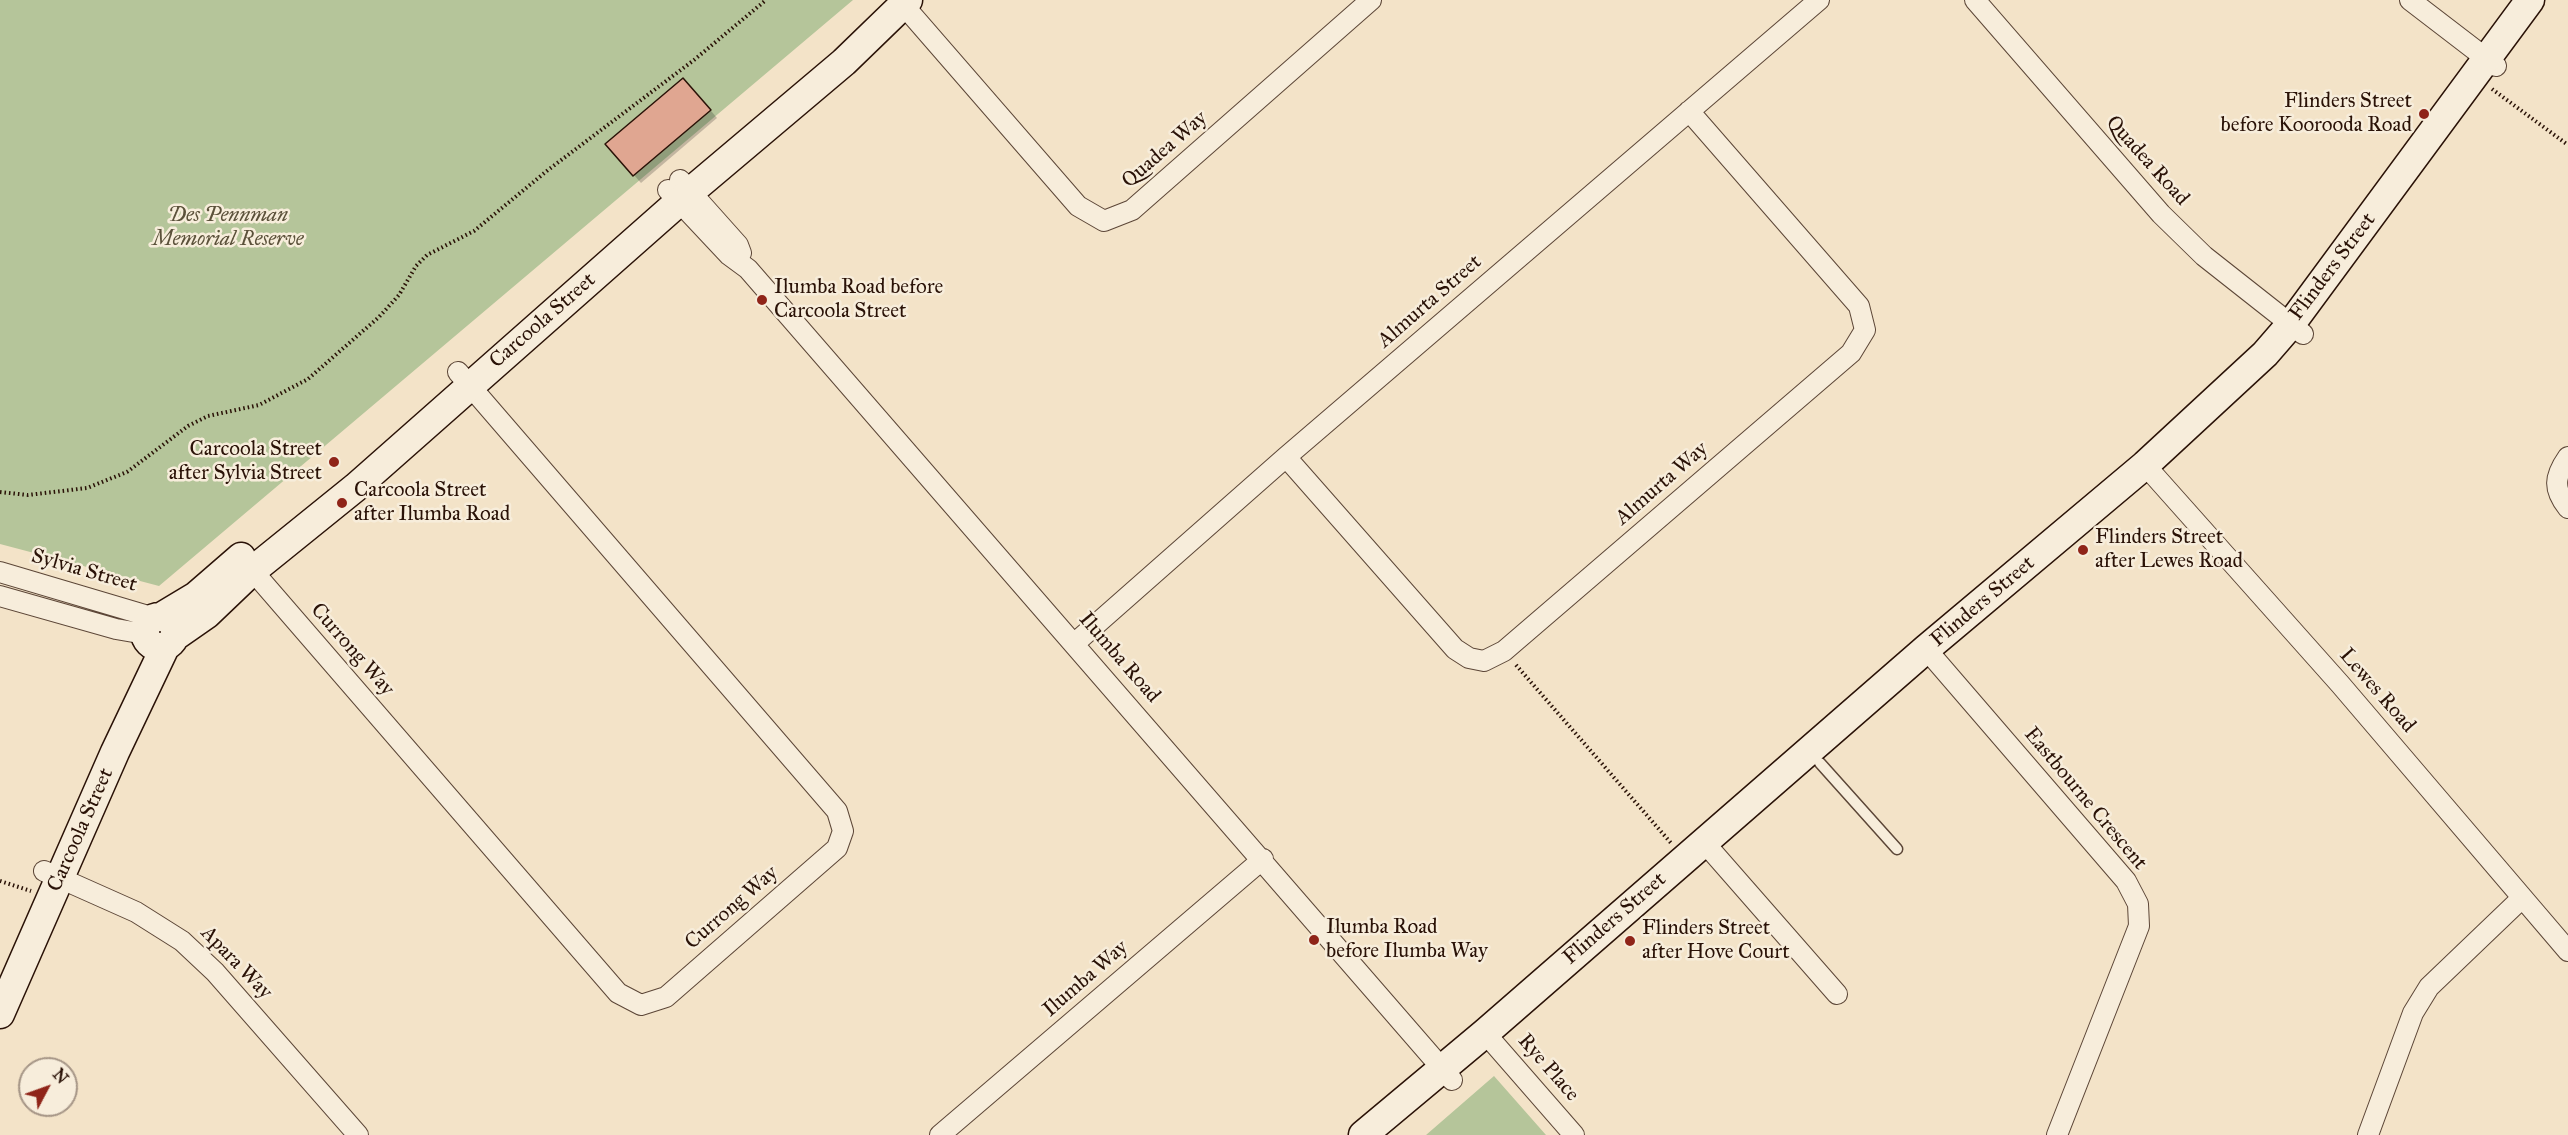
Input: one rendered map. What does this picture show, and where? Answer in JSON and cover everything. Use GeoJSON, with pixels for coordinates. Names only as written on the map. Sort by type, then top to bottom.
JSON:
{"type":"FeatureCollection","features":[{"type":"Feature","properties":{"kind":"main road","name":"Flinders Street"},"geometry":{"type":"LineString","coordinates":[[2489,70],[2530,0]]}},
{"type":"Feature","properties":{"kind":"main road","name":"Flinders Street"},"geometry":{"type":"LineString","coordinates":[[1363,1135],[1447,1075],[1709,847],[2150,470],[2265,354],[2297,329],[2489,70],[2548,0]]}},
{"type":"Feature","properties":{"kind":"main road","name":"Carcoola Street"},"geometry":{"type":"LineString","coordinates":[[0,970],[46,881],[108,748],[158,632],[207,614],[246,564],[362,470],[679,191],[849,35],[899,1]]}},
{"type":"Feature","properties":{"kind":"main road","name":"Flinders Street"},"geometry":{"type":"LineString","coordinates":[[1709,847],[1820,763],[1931,656]]}},
{"type":"Feature","properties":{"kind":"main road","name":"Carcoola Street"},"geometry":{"type":"LineString","coordinates":[[0,1014],[46,881]]}},
{"type":"Feature","properties":{"kind":"main road","name":"Flinders Street"},"geometry":{"type":"LineString","coordinates":[[1389,1135],[1447,1075]]}},
{"type":"Feature","properties":{"kind":"street","name":"Quadea Way"},"geometry":{"type":"LineString","coordinates":[[899,1],[1078,206],[1104,221],[1132,210],[1371,0]]}},
{"type":"Feature","properties":{"kind":"street","name":"Almurta Street"},"geometry":{"type":"LineString","coordinates":[[1075,643],[1286,457],[1819,0]]}},
{"type":"Feature","properties":{"kind":"street","name":"Quadea Road"},"geometry":{"type":"LineString","coordinates":[[1975,0],[2161,214],[2204,256],[2297,329]]}},
{"type":"Feature","properties":{"kind":"street"},"geometry":{"type":"LineString","coordinates":[[2410,0],[2489,70]]}},
{"type":"Feature","properties":{"kind":"street","name":"Almurta Way"},"geometry":{"type":"LineString","coordinates":[[1286,457],[1455,649],[1469,658],[1484,662],[1504,651],[1851,353],[1865,330],[1859,306],[1689,111]]}},
{"type":"Feature","properties":{"kind":"street","name":"Ilumba Road"},"geometry":{"type":"LineString","coordinates":[[679,191],[729,255],[748,269],[1263,859],[1447,1075]]}},
{"type":"Feature","properties":{"kind":"street","name":"Currong Way"},"geometry":{"type":"LineString","coordinates":[[246,564],[618,993],[641,1005],[666,997],[837,848],[843,831],[837,811],[464,379]]}},
{"type":"Feature","properties":{"kind":"street"},"geometry":{"type":"LineString","coordinates":[[2568,457],[2557,480],[2559,496],[2568,508]]}},
{"type":"Feature","properties":{"kind":"street","name":"Lewes Road"},"geometry":{"type":"LineString","coordinates":[[2150,470],[2340,684],[2568,951]]}},
{"type":"Feature","properties":{"kind":"street","name":"Sylvia Street"},"geometry":{"type":"LineString","coordinates":[[0,572],[158,632]]}},
{"type":"Feature","properties":{"kind":"street"},"geometry":{"type":"LineString","coordinates":[[0,596],[116,629],[158,632]]}},
{"type":"Feature","properties":{"kind":"street","name":"Eastbourne Crescent"},"geometry":{"type":"LineString","coordinates":[[1931,656],[2126,881],[2138,904],[2139,927],[2057,1135]]}},
{"type":"Feature","properties":{"kind":"street"},"geometry":{"type":"LineString","coordinates":[[1709,847],[1837,994]]}},
{"type":"Feature","properties":{"kind":"street","name":"Ilumba Way"},"geometry":{"type":"LineString","coordinates":[[940,1135],[1263,859]]}},
{"type":"Feature","properties":{"kind":"street","name":"Apara Way"},"geometry":{"type":"LineString","coordinates":[[46,881],[135,912],[182,941],[215,972],[358,1135]]}},
{"type":"Feature","properties":{"kind":"street"},"geometry":{"type":"LineString","coordinates":[[2368,1135],[2413,1014],[2429,987],[2522,898]]}},
{"type":"Feature","properties":{"kind":"street","name":"Rye Place"},"geometry":{"type":"LineString","coordinates":[[1490,1038],[1574,1135]]}},
{"type":"Feature","properties":{"kind":"lane"},"geometry":{"type":"LineString","coordinates":[[1820,763],[1857,812],[1897,849]]}},
{"type":"Feature","properties":{"kind":"lane"},"geometry":{"type":"LineString","coordinates":[[1878,846],[1887,838]]}},
{"type":"Feature","properties":{"kind":"path"},"geometry":{"type":"LineString","coordinates":[[0,492],[28,495],[87,488],[127,472],[188,426],[207,416],[259,405],[308,379],[379,317],[399,295],[416,266],[427,255],[474,231],[548,170],[694,60],[766,0]]}},
{"type":"Feature","properties":{"kind":"path"},"geometry":{"type":"LineString","coordinates":[[2489,70],[2568,145]]}},
{"type":"Feature","properties":{"kind":"path"},"geometry":{"type":"LineString","coordinates":[[1504,651],[1675,848]]}},
{"type":"Feature","properties":{"kind":"path"},"geometry":{"type":"LineString","coordinates":[[0,881],[46,881]]}},
{"type":"Feature","properties":{"kind":"green space","name":"Des Pennman Memorial Reserve"},"geometry":{"type":"Polygon","coordinates":[[[0,0],[853,0],[159,586],[0,544],[0,0]]]}},
{"type":"Feature","properties":{"kind":"green space"},"geometry":{"type":"Polygon","coordinates":[[[1494,1076],[1546,1135],[1426,1135],[1494,1076]]]}},
{"type":"Feature","properties":{"kind":"building"},"geometry":{"type":"Polygon","coordinates":[[[683,78],[711,110],[633,176],[605,144],[683,78]]]}},
{"type":"Feature","properties":{"kind":"place","name":"Flinders Street before Koorooda Road"},"geometry":{"type":"Point","coordinates":[2424,114]}},
{"type":"Feature","properties":{"kind":"place","name":"Ilumba Road before Carcoola Street"},"geometry":{"type":"Point","coordinates":[762,300]}},
{"type":"Feature","properties":{"kind":"place","name":"Carcoola Street after Sylvia Street"},"geometry":{"type":"Point","coordinates":[334,462]}},
{"type":"Feature","properties":{"kind":"place","name":"Carcoola Street after Ilumba Road"},"geometry":{"type":"Point","coordinates":[342,503]}},
{"type":"Feature","properties":{"kind":"place","name":"Flinders Street after Lewes Road"},"geometry":{"type":"Point","coordinates":[2083,550]}},
{"type":"Feature","properties":{"kind":"place","name":"Ilumba Road before Ilumba Way"},"geometry":{"type":"Point","coordinates":[1314,940]}},
{"type":"Feature","properties":{"kind":"place","name":"Flinders Street after Hove Court"},"geometry":{"type":"Point","coordinates":[1630,941]}}]}
